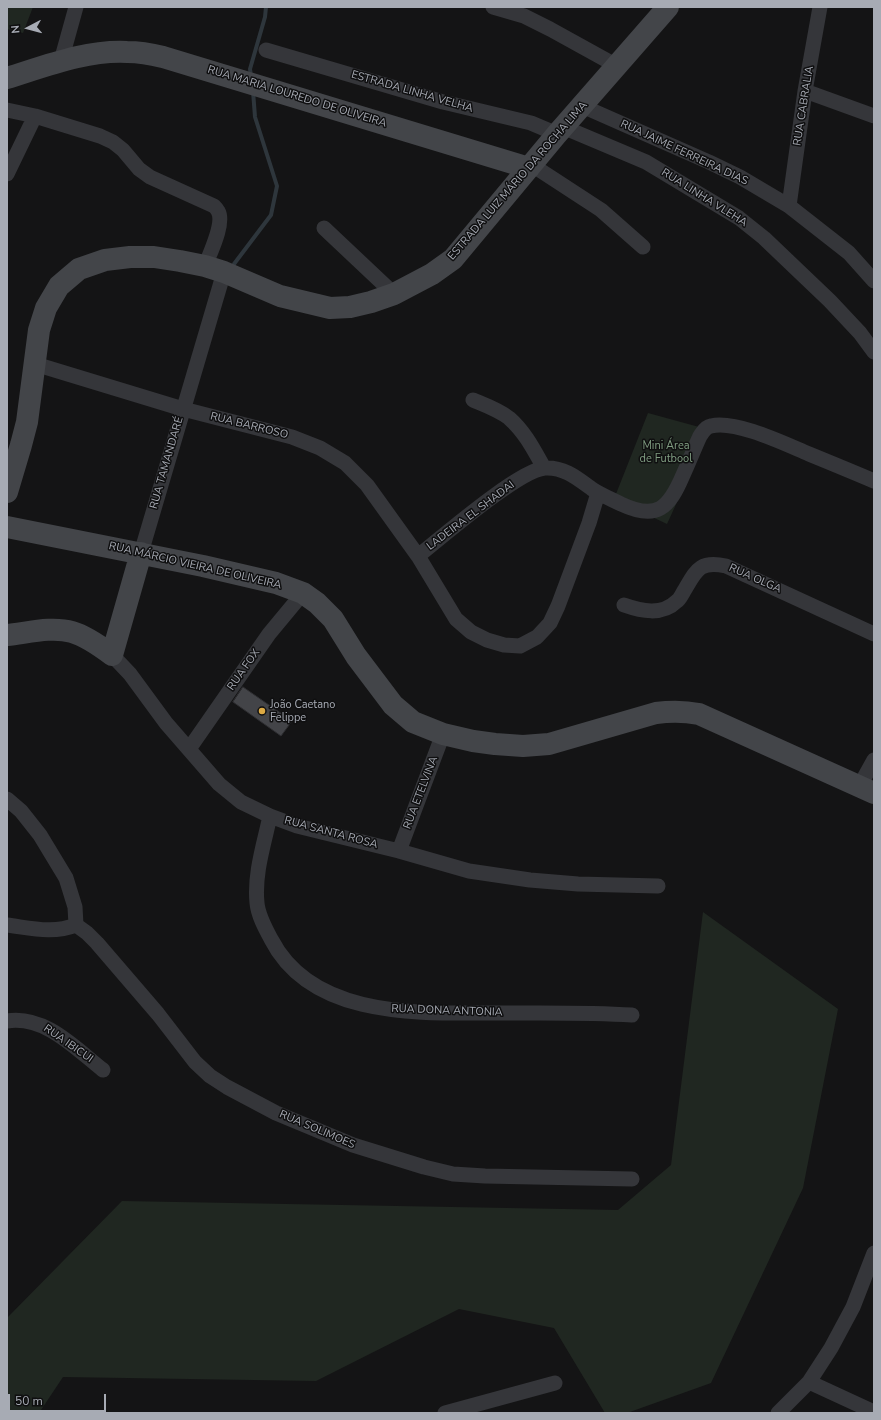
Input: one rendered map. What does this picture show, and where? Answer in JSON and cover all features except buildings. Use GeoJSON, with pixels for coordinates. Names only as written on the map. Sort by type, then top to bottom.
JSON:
{"type":"FeatureCollection","features":[{"type":"Feature","properties":{"kind":"main road","name":"ESTRADA LUIZ MÁRIO DA ROCHA LIMA"},"geometry":{"type":"LineString","coordinates":[[7,492],[27,422],[39,330],[46,308],[59,286],[79,269],[105,260],[130,257],[154,257],[180,260],[214,269],[280,296],[330,308],[350,307],[394,294],[427,278],[453,259],[560,130],[668,7]]}},
{"type":"Feature","properties":{"kind":"main road","name":"RUA MARIA LOUREDO DE OLIVEIRA"},"geometry":{"type":"LineString","coordinates":[[7,78],[61,61],[84,56],[104,53],[145,53],[164,57],[530,166]]}},
{"type":"Feature","properties":{"kind":"main road"},"geometry":{"type":"LineString","coordinates":[[7,509],[13,528]]}},
{"type":"Feature","properties":{"kind":"main road","name":"RUA MÁRCIO VIEIRA DE OLIVEIRA"},"geometry":{"type":"LineString","coordinates":[[13,528],[141,553],[276,583],[303,593],[317,603],[333,619],[356,656],[393,705],[413,722],[443,734],[495,744],[523,746],[549,744],[656,713],[686,711],[699,714],[867,790]]}},
{"type":"Feature","properties":{"kind":"main road","name":"RUA TAMANDARÉ"},"geometry":{"type":"LineString","coordinates":[[112,655],[141,553]]}},
{"type":"Feature","properties":{"kind":"main road","name":"RUA SANTA ROSA"},"geometry":{"type":"LineString","coordinates":[[7,635],[50,630],[71,632],[94,642],[112,655]]}},
{"type":"Feature","properties":{"kind":"street"},"geometry":{"type":"LineString","coordinates":[[61,61],[76,7]]}},
{"type":"Feature","properties":{"kind":"street"},"geometry":{"type":"LineString","coordinates":[[493,7],[531,19],[617,66]]}},
{"type":"Feature","properties":{"kind":"street","name":"RUA CABRALIA"},"geometry":{"type":"LineString","coordinates":[[789,206],[820,7]]}},
{"type":"Feature","properties":{"kind":"street","name":"ESTRADA LINHA VELHA"},"geometry":{"type":"LineString","coordinates":[[266,50],[443,102],[560,130]]}},
{"type":"Feature","properties":{"kind":"street"},"geometry":{"type":"LineString","coordinates":[[806,91],[874,116]]}},
{"type":"Feature","properties":{"kind":"street","name":"RUA JAIME FERREIRA DIAS"},"geometry":{"type":"LineString","coordinates":[[582,106],[709,162],[740,177],[789,206],[848,253],[874,281]]}},
{"type":"Feature","properties":{"kind":"street","name":"RUA TAMANDARÉ"},"geometry":{"type":"LineString","coordinates":[[7,110],[35,116],[100,136],[113,142],[150,177],[214,206],[219,211],[220,227],[214,269],[183,409],[141,553]]}},
{"type":"Feature","properties":{"kind":"street"},"geometry":{"type":"LineString","coordinates":[[7,174],[35,116]]}},
{"type":"Feature","properties":{"kind":"street","name":"RUA LINHA VLEHA"},"geometry":{"type":"LineString","coordinates":[[560,130],[646,162],[739,218],[764,238],[830,301],[860,333],[874,352]]}},
{"type":"Feature","properties":{"kind":"street"},"geometry":{"type":"LineString","coordinates":[[530,166],[601,210],[643,247]]}},
{"type":"Feature","properties":{"kind":"street"},"geometry":{"type":"LineString","coordinates":[[324,228],[394,294]]}},
{"type":"Feature","properties":{"kind":"street","name":"RUA BARROSO"},"geometry":{"type":"LineString","coordinates":[[35,364],[183,409],[292,437],[320,448],[345,463],[367,485],[418,556]]}},
{"type":"Feature","properties":{"kind":"street"},"geometry":{"type":"LineString","coordinates":[[473,400],[508,417],[531,445],[544,468],[558,469],[572,474],[598,493],[632,510],[652,512],[662,508],[670,501],[676,492],[704,431],[709,426],[717,425],[731,426],[756,433],[874,482]]}},
{"type":"Feature","properties":{"kind":"street","name":"LADEIRA EL SHADAI"},"geometry":{"type":"LineString","coordinates":[[544,468],[531,472],[482,505],[418,556],[456,619],[471,632],[487,640],[504,645],[520,646],[536,637],[550,623],[558,606],[598,493]]}},
{"type":"Feature","properties":{"kind":"street","name":"RUA OLGA"},"geometry":{"type":"LineString","coordinates":[[624,605],[639,610],[654,611],[667,608],[677,601],[691,577],[698,570],[706,564],[717,564],[733,569],[874,634]]}},
{"type":"Feature","properties":{"kind":"street","name":"RUA FOX"},"geometry":{"type":"LineString","coordinates":[[189,749],[269,634],[303,593]]}},
{"type":"Feature","properties":{"kind":"street","name":"RUA SANTA ROSA"},"geometry":{"type":"LineString","coordinates":[[112,655],[130,674],[166,723],[219,784],[241,802],[270,816],[297,826],[399,851],[469,871],[530,880],[578,884],[658,886]]}},
{"type":"Feature","properties":{"kind":"street","name":"RUA ETELVINA"},"geometry":{"type":"LineString","coordinates":[[399,851],[443,734]]}},
{"type":"Feature","properties":{"kind":"street"},"geometry":{"type":"LineString","coordinates":[[867,790],[874,760]]}},
{"type":"Feature","properties":{"kind":"street"},"geometry":{"type":"LineString","coordinates":[[7,799],[21,811],[40,835],[66,878],[75,907],[76,925],[53,931],[7,925]]}},
{"type":"Feature","properties":{"kind":"street","name":"RUA DONA ANTONIA"},"geometry":{"type":"LineString","coordinates":[[270,816],[257,880],[257,904],[263,925],[274,947],[290,966],[316,987],[346,1000],[374,1008],[400,1011],[440,1013],[603,1013],[632,1015]]}},
{"type":"Feature","properties":{"kind":"street","name":"RUA SOLIMOES"},"geometry":{"type":"LineString","coordinates":[[76,925],[87,932],[97,943],[158,1014],[195,1062],[210,1076],[227,1087],[276,1113],[353,1146],[424,1167],[454,1174],[632,1179]]}},
{"type":"Feature","properties":{"kind":"street","name":"RUA IBICUI"},"geometry":{"type":"LineString","coordinates":[[7,1021],[24,1020],[46,1027],[103,1070]]}},
{"type":"Feature","properties":{"kind":"street"},"geometry":{"type":"LineString","coordinates":[[778,1413],[809,1382],[831,1348],[853,1307],[874,1255]]}},
{"type":"Feature","properties":{"kind":"street"},"geometry":{"type":"LineString","coordinates":[[809,1382],[874,1412]]}},
{"type":"Feature","properties":{"kind":"street"},"geometry":{"type":"LineString","coordinates":[[445,1413],[555,1383]]}},
{"type":"Feature","properties":{"kind":"green space"},"geometry":{"type":"Polygon","coordinates":[[[7,7],[33,7],[23,33],[7,29],[7,7]]]}},
{"type":"Feature","properties":{"kind":"green space","name":"Mini Área de Futbool"},"geometry":{"type":"Polygon","coordinates":[[[648,413],[710,430],[667,524],[614,499],[648,413]]]}},
{"type":"Feature","properties":{"kind":"green space"},"geometry":{"type":"Polygon","coordinates":[[[703,912],[838,1009],[803,1188],[711,1383],[627,1413],[605,1413],[554,1328],[459,1309],[316,1381],[63,1377],[39,1413],[7,1413],[7,1318],[122,1201],[618,1210],[671,1165],[703,912]]]}},
{"type":"Feature","properties":{"kind":"waterway"},"geometry":{"type":"LineString","coordinates":[[251,76],[250,69],[265,17],[266,7]]}},
{"type":"Feature","properties":{"kind":"waterway"},"geometry":{"type":"LineString","coordinates":[[234,264],[271,215],[277,186],[255,117],[253,91]]}},
{"type":"Feature","properties":{"kind":"place","name":"João Caetano Felippe"},"geometry":{"type":"Point","coordinates":[262,711]}}]}
